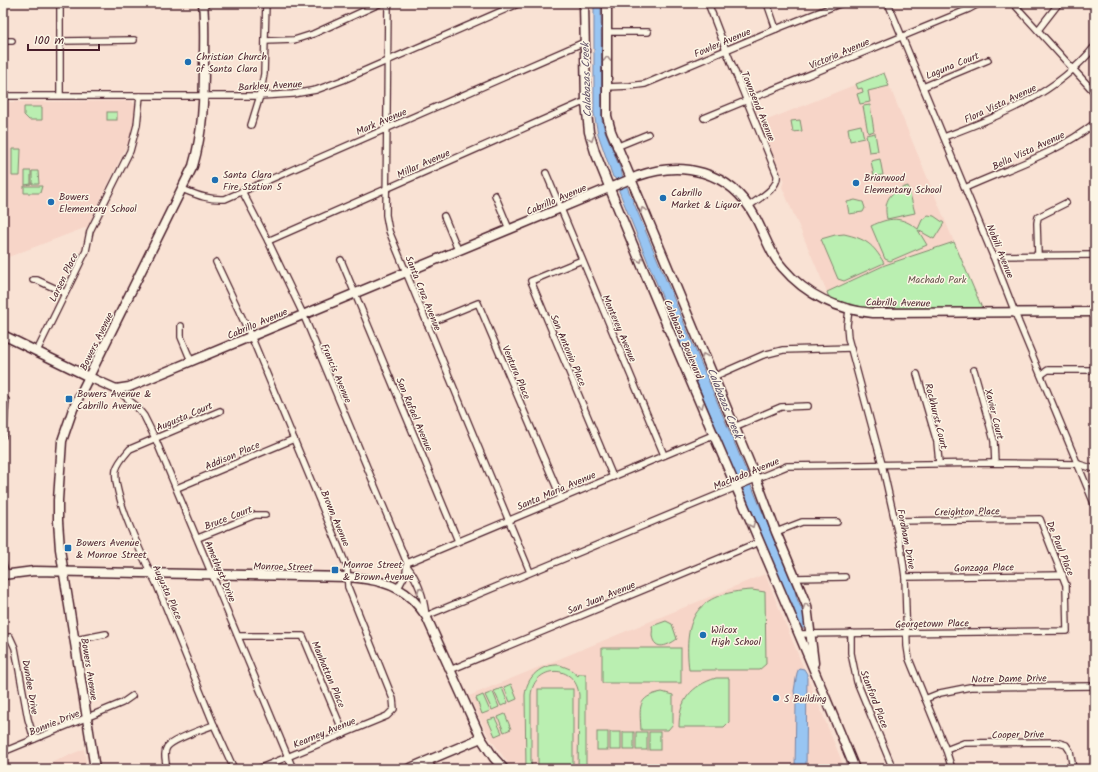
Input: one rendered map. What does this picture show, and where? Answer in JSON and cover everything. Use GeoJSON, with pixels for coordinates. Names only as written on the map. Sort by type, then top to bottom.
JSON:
{"type":"FeatureCollection","features":[{"type":"Feature","properties":{"kind":"street"},"geometry":{"type":"LineString","coordinates":[[60,3],[60,95]]}},
{"type":"Feature","properties":{"kind":"street","name":"Bowers Avenue"},"geometry":{"type":"LineString","coordinates":[[95,769],[60,549],[58,500],[62,441],[73,409],[193,166],[197,153],[202,122],[204,96],[203,3]]}},
{"type":"Feature","properties":{"kind":"street"},"geometry":{"type":"LineString","coordinates":[[251,125],[260,96],[264,74],[266,3]]}},
{"type":"Feature","properties":{"kind":"street"},"geometry":{"type":"LineString","coordinates":[[266,41],[294,40],[313,34],[381,3]]}},
{"type":"Feature","properties":{"kind":"street","name":"Santa Cruz Avenue"},"geometry":{"type":"LineString","coordinates":[[388,3],[387,224],[530,572]]}},
{"type":"Feature","properties":{"kind":"street","name":"Barkley Avenue"},"geometry":{"type":"LineString","coordinates":[[3,96],[260,96],[293,94],[316,90],[343,80],[520,3]]}},
{"type":"Feature","properties":{"kind":"street","name":"Calabazas Boulevard"},"geometry":{"type":"LineString","coordinates":[[584,3],[586,103],[589,132],[609,187],[713,435],[738,486],[759,542],[855,769]]}},
{"type":"Feature","properties":{"kind":"street","name":"Calabazas Boulevard"},"geometry":{"type":"LineString","coordinates":[[607,3],[607,116],[624,181],[713,377],[734,427],[753,480],[807,606],[815,672]]}},
{"type":"Feature","properties":{"kind":"street","name":"Townsend Avenue"},"geometry":{"type":"LineString","coordinates":[[708,3],[778,177],[775,185],[749,206]]}},
{"type":"Feature","properties":{"kind":"street"},"geometry":{"type":"LineString","coordinates":[[767,3],[776,29]]}},
{"type":"Feature","properties":{"kind":"street"},"geometry":{"type":"LineString","coordinates":[[825,3],[827,9]]}},
{"type":"Feature","properties":{"kind":"street","name":"Fowler Avenue"},"geometry":{"type":"LineString","coordinates":[[607,87],[646,84],[842,3]]}},
{"type":"Feature","properties":{"kind":"street","name":"Nobili Avenue"},"geometry":{"type":"LineString","coordinates":[[888,3],[1095,506]]}},
{"type":"Feature","properties":{"kind":"street","name":"Victoria Avenue"},"geometry":{"type":"LineString","coordinates":[[704,118],[902,37],[980,3]]}},
{"type":"Feature","properties":{"kind":"street"},"geometry":{"type":"LineString","coordinates":[[1013,3],[1095,93]]}},
{"type":"Feature","properties":{"kind":"street"},"geometry":{"type":"LineString","coordinates":[[1038,30],[1059,3]]}},
{"type":"Feature","properties":{"kind":"street"},"geometry":{"type":"LineString","coordinates":[[608,32],[648,32]]}},
{"type":"Feature","properties":{"kind":"street"},"geometry":{"type":"LineString","coordinates":[[61,41],[134,40]]}},
{"type":"Feature","properties":{"kind":"street"},"geometry":{"type":"LineString","coordinates":[[3,41],[12,41]]}},
{"type":"Feature","properties":{"kind":"street","name":"Mark Avenue"},"geometry":{"type":"LineString","coordinates":[[182,189],[202,198],[225,199],[585,43]]}},
{"type":"Feature","properties":{"kind":"street","name":"Flora Vista Avenue"},"geometry":{"type":"LineString","coordinates":[[944,137],[1019,106],[1038,96],[1073,69],[1095,46]]}},
{"type":"Feature","properties":{"kind":"street","name":"Laguna Court"},"geometry":{"type":"LineString","coordinates":[[923,87],[988,60]]}},
{"type":"Feature","properties":{"kind":"street","name":"Larsen Place"},"geometry":{"type":"LineString","coordinates":[[36,351],[86,251],[90,231],[130,151],[137,125],[140,96]]}},
{"type":"Feature","properties":{"kind":"street","name":"Millar Avenue"},"geometry":{"type":"LineString","coordinates":[[268,241],[581,103],[586,103]]}},
{"type":"Feature","properties":{"kind":"street","name":"Bella Vista Avenue"},"geometry":{"type":"LineString","coordinates":[[965,188],[1051,151],[1080,134],[1095,123]]}},
{"type":"Feature","properties":{"kind":"street"},"geometry":{"type":"LineString","coordinates":[[616,147],[648,134]]}},
{"type":"Feature","properties":{"kind":"street","name":"Cabrillo Avenue"},"geometry":{"type":"LineString","coordinates":[[116,389],[129,387],[609,187],[649,172],[668,168],[683,168],[710,174],[722,181],[736,192],[749,206],[782,268],[801,286],[825,301],[849,310],[883,313],[1095,312]]}},
{"type":"Feature","properties":{"kind":"street","name":"Monterey Avenue"},"geometry":{"type":"LineString","coordinates":[[546,173],[664,456]]}},
{"type":"Feature","properties":{"kind":"street","name":"Francis Avenue"},"geometry":{"type":"LineString","coordinates":[[242,191],[303,314],[407,564],[413,572],[424,601],[426,616]]}},
{"type":"Feature","properties":{"kind":"street"},"geometry":{"type":"LineString","coordinates":[[495,195],[509,229]]}},
{"type":"Feature","properties":{"kind":"street"},"geometry":{"type":"LineString","coordinates":[[1038,255],[1038,217],[1066,203]]}},
{"type":"Feature","properties":{"kind":"street"},"geometry":{"type":"LineString","coordinates":[[444,216],[458,250]]}},
{"type":"Feature","properties":{"kind":"street"},"geometry":{"type":"LineString","coordinates":[[993,256],[1095,255]]}},
{"type":"Feature","properties":{"kind":"street","name":"San Rafael Avenue"},"geometry":{"type":"LineString","coordinates":[[341,260],[458,541]]}},
{"type":"Feature","properties":{"kind":"street","name":"San Antonio Place"},"geometry":{"type":"LineString","coordinates":[[582,260],[531,281],[613,477]]}},
{"type":"Feature","properties":{"kind":"street","name":"Brown Avenue"},"geometry":{"type":"LineString","coordinates":[[216,262],[251,336],[347,567],[348,587],[393,698],[394,709]]}},
{"type":"Feature","properties":{"kind":"street"},"geometry":{"type":"LineString","coordinates":[[33,280],[37,280],[65,293]]}},
{"type":"Feature","properties":{"kind":"street","name":"Ventura Place"},"geometry":{"type":"LineString","coordinates":[[427,324],[478,303],[561,498]]}},
{"type":"Feature","properties":{"kind":"street","name":"Fordham Drive"},"geometry":{"type":"LineString","coordinates":[[849,310],[847,325],[851,348],[882,464],[895,521],[905,577],[908,632],[907,646],[909,659],[946,750],[952,769]]}},
{"type":"Feature","properties":{"kind":"street"},"geometry":{"type":"LineString","coordinates":[[181,326],[181,337],[191,361]]}},
{"type":"Feature","properties":{"kind":"street"},"geometry":{"type":"LineString","coordinates":[[3,335],[116,389]]}},
{"type":"Feature","properties":{"kind":"street"},"geometry":{"type":"LineString","coordinates":[[713,377],[763,355],[783,350],[851,348]]}},
{"type":"Feature","properties":{"kind":"street","name":"Xavier Court"},"geometry":{"type":"LineString","coordinates":[[974,370],[992,430],[995,463]]}},
{"type":"Feature","properties":{"kind":"street"},"geometry":{"type":"LineString","coordinates":[[1041,375],[1048,370],[1095,370]]}},
{"type":"Feature","properties":{"kind":"street","name":"Rockhurst Court"},"geometry":{"type":"LineString","coordinates":[[917,374],[937,442],[939,464]]}},
{"type":"Feature","properties":{"kind":"street","name":"Amethyst Drive"},"geometry":{"type":"LineString","coordinates":[[116,389],[140,411],[156,438],[293,769]]}},
{"type":"Feature","properties":{"kind":"street"},"geometry":{"type":"LineString","coordinates":[[3,436],[4,400]]}},
{"type":"Feature","properties":{"kind":"street"},"geometry":{"type":"LineString","coordinates":[[734,427],[781,407],[808,406]]}},
{"type":"Feature","properties":{"kind":"street","name":"Augusta Court"},"geometry":{"type":"LineString","coordinates":[[156,438],[220,411]]}},
{"type":"Feature","properties":{"kind":"street","name":"Santa Maria Avenue"},"geometry":{"type":"LineString","coordinates":[[407,564],[458,541],[713,435]]}},
{"type":"Feature","properties":{"kind":"street","name":"Augusta Place"},"geometry":{"type":"LineString","coordinates":[[156,438],[130,449],[122,458],[116,469],[116,489],[125,514],[214,725]]}},
{"type":"Feature","properties":{"kind":"street","name":"Addison Place"},"geometry":{"type":"LineString","coordinates":[[177,488],[294,439]]}},
{"type":"Feature","properties":{"kind":"street","name":"Machado Avenue"},"geometry":{"type":"LineString","coordinates":[[426,616],[787,466],[995,463],[1078,464],[1095,469]]}},
{"type":"Feature","properties":{"kind":"street","name":"Bruce Court"},"geometry":{"type":"LineString","coordinates":[[198,538],[255,515],[265,515]]}},
{"type":"Feature","properties":{"kind":"street","name":"Creighton Place"},"geometry":{"type":"LineString","coordinates":[[895,521],[1040,519]]}},
{"type":"Feature","properties":{"kind":"street","name":"De Paul Place"},"geometry":{"type":"LineString","coordinates":[[1040,519],[1066,585],[1067,631]]}},
{"type":"Feature","properties":{"kind":"street"},"geometry":{"type":"LineString","coordinates":[[776,532],[802,522],[836,522]]}},
{"type":"Feature","properties":{"kind":"street","name":"San Juan Avenue"},"geometry":{"type":"LineString","coordinates":[[450,670],[759,542]]}},
{"type":"Feature","properties":{"kind":"street"},"geometry":{"type":"LineString","coordinates":[[3,564],[4,575]]}},
{"type":"Feature","properties":{"kind":"street"},"geometry":{"type":"LineString","coordinates":[[398,588],[403,580],[407,564]]}},
{"type":"Feature","properties":{"kind":"street","name":"Monroe Street"},"geometry":{"type":"LineString","coordinates":[[4,575],[30,571],[348,577],[372,579],[398,588],[412,599],[426,616],[481,738],[494,758],[504,769]]}},
{"type":"Feature","properties":{"kind":"street","name":"Gonzaga Place"},"geometry":{"type":"LineString","coordinates":[[905,577],[1063,575]]}},
{"type":"Feature","properties":{"kind":"street"},"geometry":{"type":"LineString","coordinates":[[795,578],[845,577]]}},
{"type":"Feature","properties":{"kind":"street","name":"Georgetown Place"},"geometry":{"type":"LineString","coordinates":[[798,634],[1067,631]]}},
{"type":"Feature","properties":{"kind":"street","name":"Stanford Place"},"geometry":{"type":"LineString","coordinates":[[851,633],[851,653],[858,682],[893,769]]}},
{"type":"Feature","properties":{"kind":"street"},"geometry":{"type":"LineString","coordinates":[[75,640],[106,634]]}},
{"type":"Feature","properties":{"kind":"street","name":"Manhattan Place"},"geometry":{"type":"LineString","coordinates":[[239,636],[303,636],[344,734]]}},
{"type":"Feature","properties":{"kind":"street","name":"Dundee Drive"},"geometry":{"type":"LineString","coordinates":[[3,638],[10,637],[15,648],[28,719],[34,739]]}},
{"type":"Feature","properties":{"kind":"street","name":"Notre Dame Drive"},"geometry":{"type":"LineString","coordinates":[[925,699],[940,693],[970,687],[1095,686]]}},
{"type":"Feature","properties":{"kind":"street","name":"Bonnie Drive"},"geometry":{"type":"LineString","coordinates":[[3,752],[122,703],[132,696]]}},
{"type":"Feature","properties":{"kind":"street","name":"Kearney Avenue"},"geometry":{"type":"LineString","coordinates":[[258,769],[388,716],[394,709]]}},
{"type":"Feature","properties":{"kind":"street"},"geometry":{"type":"LineString","coordinates":[[167,769],[164,755],[166,748],[173,742],[214,725],[234,769]]}},
{"type":"Feature","properties":{"kind":"street"},"geometry":{"type":"LineString","coordinates":[[408,769],[481,738]]}},
{"type":"Feature","properties":{"kind":"street","name":"Cooper Drive"},"geometry":{"type":"LineString","coordinates":[[946,750],[964,743],[1056,742],[1066,745],[1070,751],[1073,769]]}},
{"type":"Feature","properties":{"kind":"street"},"geometry":{"type":"LineString","coordinates":[[428,761],[433,769]]}},
{"type":"Feature","properties":{"kind":"shaded area","name":"Briarwood Elementary School"},"geometry":{"type":"Polygon","coordinates":[[[884,73],[954,242],[885,265],[827,292],[782,187],[784,180],[760,123],[884,73]]]}},
{"type":"Feature","properties":{"kind":"shaded area","name":"Bowers Elementary School"},"geometry":{"type":"Polygon","coordinates":[[[132,101],[136,107],[127,145],[87,227],[3,259],[3,102],[132,101]]]}},
{"type":"Feature","properties":{"kind":"shaded area","name":"Wilcox High School"},"geometry":{"type":"Polygon","coordinates":[[[765,574],[845,769],[512,769],[488,735],[469,696],[765,574]]]}},
{"type":"Feature","properties":{"kind":"shaded area"},"geometry":{"type":"Polygon","coordinates":[[[84,749],[87,769],[35,769],[84,749]]]}},
{"type":"Feature","properties":{"kind":"green space"},"geometry":{"type":"Polygon","coordinates":[[[884,73],[889,86],[868,91],[870,102],[860,104],[857,94],[863,92],[862,88],[858,89],[856,84],[884,73]]]}},
{"type":"Feature","properties":{"kind":"green space"},"geometry":{"type":"Polygon","coordinates":[[[870,105],[874,131],[868,133],[863,106],[870,105]]]}},
{"type":"Feature","properties":{"kind":"green space"},"geometry":{"type":"Polygon","coordinates":[[[24,107],[42,107],[42,120],[29,120],[24,115],[24,107]]]}},
{"type":"Feature","properties":{"kind":"green space"},"geometry":{"type":"Polygon","coordinates":[[[107,112],[117,112],[117,120],[107,120],[107,112]]]}},
{"type":"Feature","properties":{"kind":"green space"},"geometry":{"type":"Polygon","coordinates":[[[800,120],[802,131],[793,132],[791,121],[800,120]]]}},
{"type":"Feature","properties":{"kind":"green space"},"geometry":{"type":"Polygon","coordinates":[[[861,125],[864,138],[850,141],[848,128],[861,125]]]}},
{"type":"Feature","properties":{"kind":"green space"},"geometry":{"type":"Polygon","coordinates":[[[875,133],[878,151],[869,152],[866,135],[875,133]]]}},
{"type":"Feature","properties":{"kind":"green space"},"geometry":{"type":"Polygon","coordinates":[[[12,149],[21,149],[20,176],[12,176],[12,149]]]}},
{"type":"Feature","properties":{"kind":"green space"},"geometry":{"type":"Polygon","coordinates":[[[880,159],[883,175],[874,176],[871,161],[880,159]]]}},
{"type":"Feature","properties":{"kind":"green space"},"geometry":{"type":"Polygon","coordinates":[[[25,171],[31,171],[31,184],[25,185],[25,171]]]}},
{"type":"Feature","properties":{"kind":"green space"},"geometry":{"type":"Polygon","coordinates":[[[32,171],[38,171],[39,184],[32,184],[32,171]]]}},
{"type":"Feature","properties":{"kind":"green space"},"geometry":{"type":"Polygon","coordinates":[[[24,186],[42,186],[40,193],[24,193],[24,186]]]}},
{"type":"Feature","properties":{"kind":"green space"},"geometry":{"type":"Polygon","coordinates":[[[908,186],[915,213],[887,219],[886,207],[889,197],[902,188],[908,186]]]}},
{"type":"Feature","properties":{"kind":"green space"},"geometry":{"type":"Polygon","coordinates":[[[855,200],[863,202],[865,208],[863,212],[849,214],[847,202],[855,200]]]}},
{"type":"Feature","properties":{"kind":"green space"},"geometry":{"type":"Polygon","coordinates":[[[928,215],[934,216],[944,223],[934,239],[918,230],[927,245],[890,261],[885,259],[871,226],[895,219],[906,222],[918,229],[922,220],[928,215]]]}},
{"type":"Feature","properties":{"kind":"green space"},"geometry":{"type":"Polygon","coordinates":[[[844,234],[868,243],[876,251],[884,263],[844,281],[838,279],[821,239],[844,234]]]}},
{"type":"Feature","properties":{"kind":"green space","name":"Machado Park"},"geometry":{"type":"Polygon","coordinates":[[[954,242],[982,308],[867,308],[829,298],[827,292],[885,265],[954,242]]]}},
{"type":"Feature","properties":{"kind":"green space"},"geometry":{"type":"Polygon","coordinates":[[[752,590],[765,592],[766,664],[759,670],[689,670],[688,636],[697,612],[706,603],[718,596],[733,592],[752,590]]]}},
{"type":"Feature","properties":{"kind":"green space"},"geometry":{"type":"Polygon","coordinates":[[[666,621],[672,624],[677,639],[666,645],[659,646],[656,644],[652,636],[652,626],[666,621]]]}},
{"type":"Feature","properties":{"kind":"green space"},"geometry":{"type":"Polygon","coordinates":[[[602,648],[681,648],[681,683],[602,683],[602,648]]]}},
{"type":"Feature","properties":{"kind":"green space"},"geometry":{"type":"Polygon","coordinates":[[[553,665],[560,665],[570,669],[578,676],[579,674],[586,674],[586,769],[578,769],[579,695],[576,685],[571,677],[555,671],[539,677],[534,685],[531,695],[532,769],[526,769],[526,688],[536,672],[553,665]]]}},
{"type":"Feature","properties":{"kind":"green space"},"geometry":{"type":"Polygon","coordinates":[[[716,678],[729,678],[729,722],[724,727],[679,727],[681,709],[688,695],[700,685],[716,678]]]}},
{"type":"Feature","properties":{"kind":"green space"},"geometry":{"type":"Polygon","coordinates":[[[511,684],[517,699],[510,702],[504,687],[511,684]]]}},
{"type":"Feature","properties":{"kind":"green space"},"geometry":{"type":"Polygon","coordinates":[[[502,688],[508,703],[501,706],[494,691],[502,688]]]}},
{"type":"Feature","properties":{"kind":"green space"},"geometry":{"type":"Polygon","coordinates":[[[538,689],[573,689],[573,767],[538,767],[538,689]]]}},
{"type":"Feature","properties":{"kind":"green space"},"geometry":{"type":"Polygon","coordinates":[[[493,692],[499,707],[492,710],[485,695],[493,692]]]}},
{"type":"Feature","properties":{"kind":"green space"},"geometry":{"type":"Polygon","coordinates":[[[662,692],[673,695],[673,724],[668,730],[641,730],[641,705],[648,697],[662,692]]]}},
{"type":"Feature","properties":{"kind":"green space"},"geometry":{"type":"Polygon","coordinates":[[[483,695],[490,711],[482,714],[476,698],[483,695]]]}},
{"type":"Feature","properties":{"kind":"green space"},"geometry":{"type":"Polygon","coordinates":[[[505,714],[511,729],[504,732],[498,717],[505,714]]]}},
{"type":"Feature","properties":{"kind":"green space"},"geometry":{"type":"Polygon","coordinates":[[[495,718],[502,733],[495,736],[488,720],[495,718]]]}},
{"type":"Feature","properties":{"kind":"green space"},"geometry":{"type":"Polygon","coordinates":[[[597,732],[608,732],[608,750],[597,750],[597,732]]]}},
{"type":"Feature","properties":{"kind":"green space"},"geometry":{"type":"Polygon","coordinates":[[[610,732],[621,732],[621,750],[610,750],[610,732]]]}},
{"type":"Feature","properties":{"kind":"green space"},"geometry":{"type":"Polygon","coordinates":[[[623,732],[634,732],[634,750],[623,750],[623,732]]]}},
{"type":"Feature","properties":{"kind":"green space"},"geometry":{"type":"Polygon","coordinates":[[[636,732],[647,732],[647,750],[636,750],[636,732]]]}},
{"type":"Feature","properties":{"kind":"green space"},"geometry":{"type":"Polygon","coordinates":[[[649,732],[660,732],[660,750],[649,750],[649,732]]]}},
{"type":"Feature","properties":{"kind":"water"},"geometry":{"type":"Polygon","coordinates":[[[594,3],[601,3],[602,120],[605,131],[795,589],[797,599],[805,618],[804,628],[799,628],[793,606],[786,594],[739,480],[736,478],[615,178],[613,177],[598,134],[594,113],[594,3]]]}},
{"type":"Feature","properties":{"kind":"water"},"geometry":{"type":"Polygon","coordinates":[[[799,668],[804,669],[807,674],[806,769],[795,769],[796,702],[794,691],[799,668]]]}},
{"type":"Feature","properties":{"kind":"place","name":"Christian Church of Santa Clara"},"geometry":{"type":"Point","coordinates":[188,62]}},
{"type":"Feature","properties":{"kind":"place","name":"Santa Clara Fire Station 5"},"geometry":{"type":"Point","coordinates":[215,180]}},
{"type":"Feature","properties":{"kind":"place","name":"Briarwood Elementary School"},"geometry":{"type":"Point","coordinates":[856,183]}},
{"type":"Feature","properties":{"kind":"place","name":"Cabrillo Market & Liquor"},"geometry":{"type":"Point","coordinates":[663,198]}},
{"type":"Feature","properties":{"kind":"place","name":"Bowers Elementary School"},"geometry":{"type":"Point","coordinates":[51,202]}},
{"type":"Feature","properties":{"kind":"place","name":"Bowers Avenue & Cabrillo Avenue"},"geometry":{"type":"Point","coordinates":[69,399]}},
{"type":"Feature","properties":{"kind":"place","name":"Bowers Avenue & Monroe Street"},"geometry":{"type":"Point","coordinates":[68,548]}},
{"type":"Feature","properties":{"kind":"place","name":"Monroe Street & Brown Avenue"},"geometry":{"type":"Point","coordinates":[335,570]}},
{"type":"Feature","properties":{"kind":"place","name":"Wilcox High School"},"geometry":{"type":"Point","coordinates":[703,635]}},
{"type":"Feature","properties":{"kind":"place","name":"S Building"},"geometry":{"type":"Point","coordinates":[776,698]}},
{"type":"Feature","properties":{"kind":"water label","name":"Calabazas Creek"},"geometry":{"type":"Point","coordinates":[586,80]}},
{"type":"Feature","properties":{"kind":"water label","name":"Calabazas Creek"},"geometry":{"type":"Point","coordinates":[725,403]}}]}
